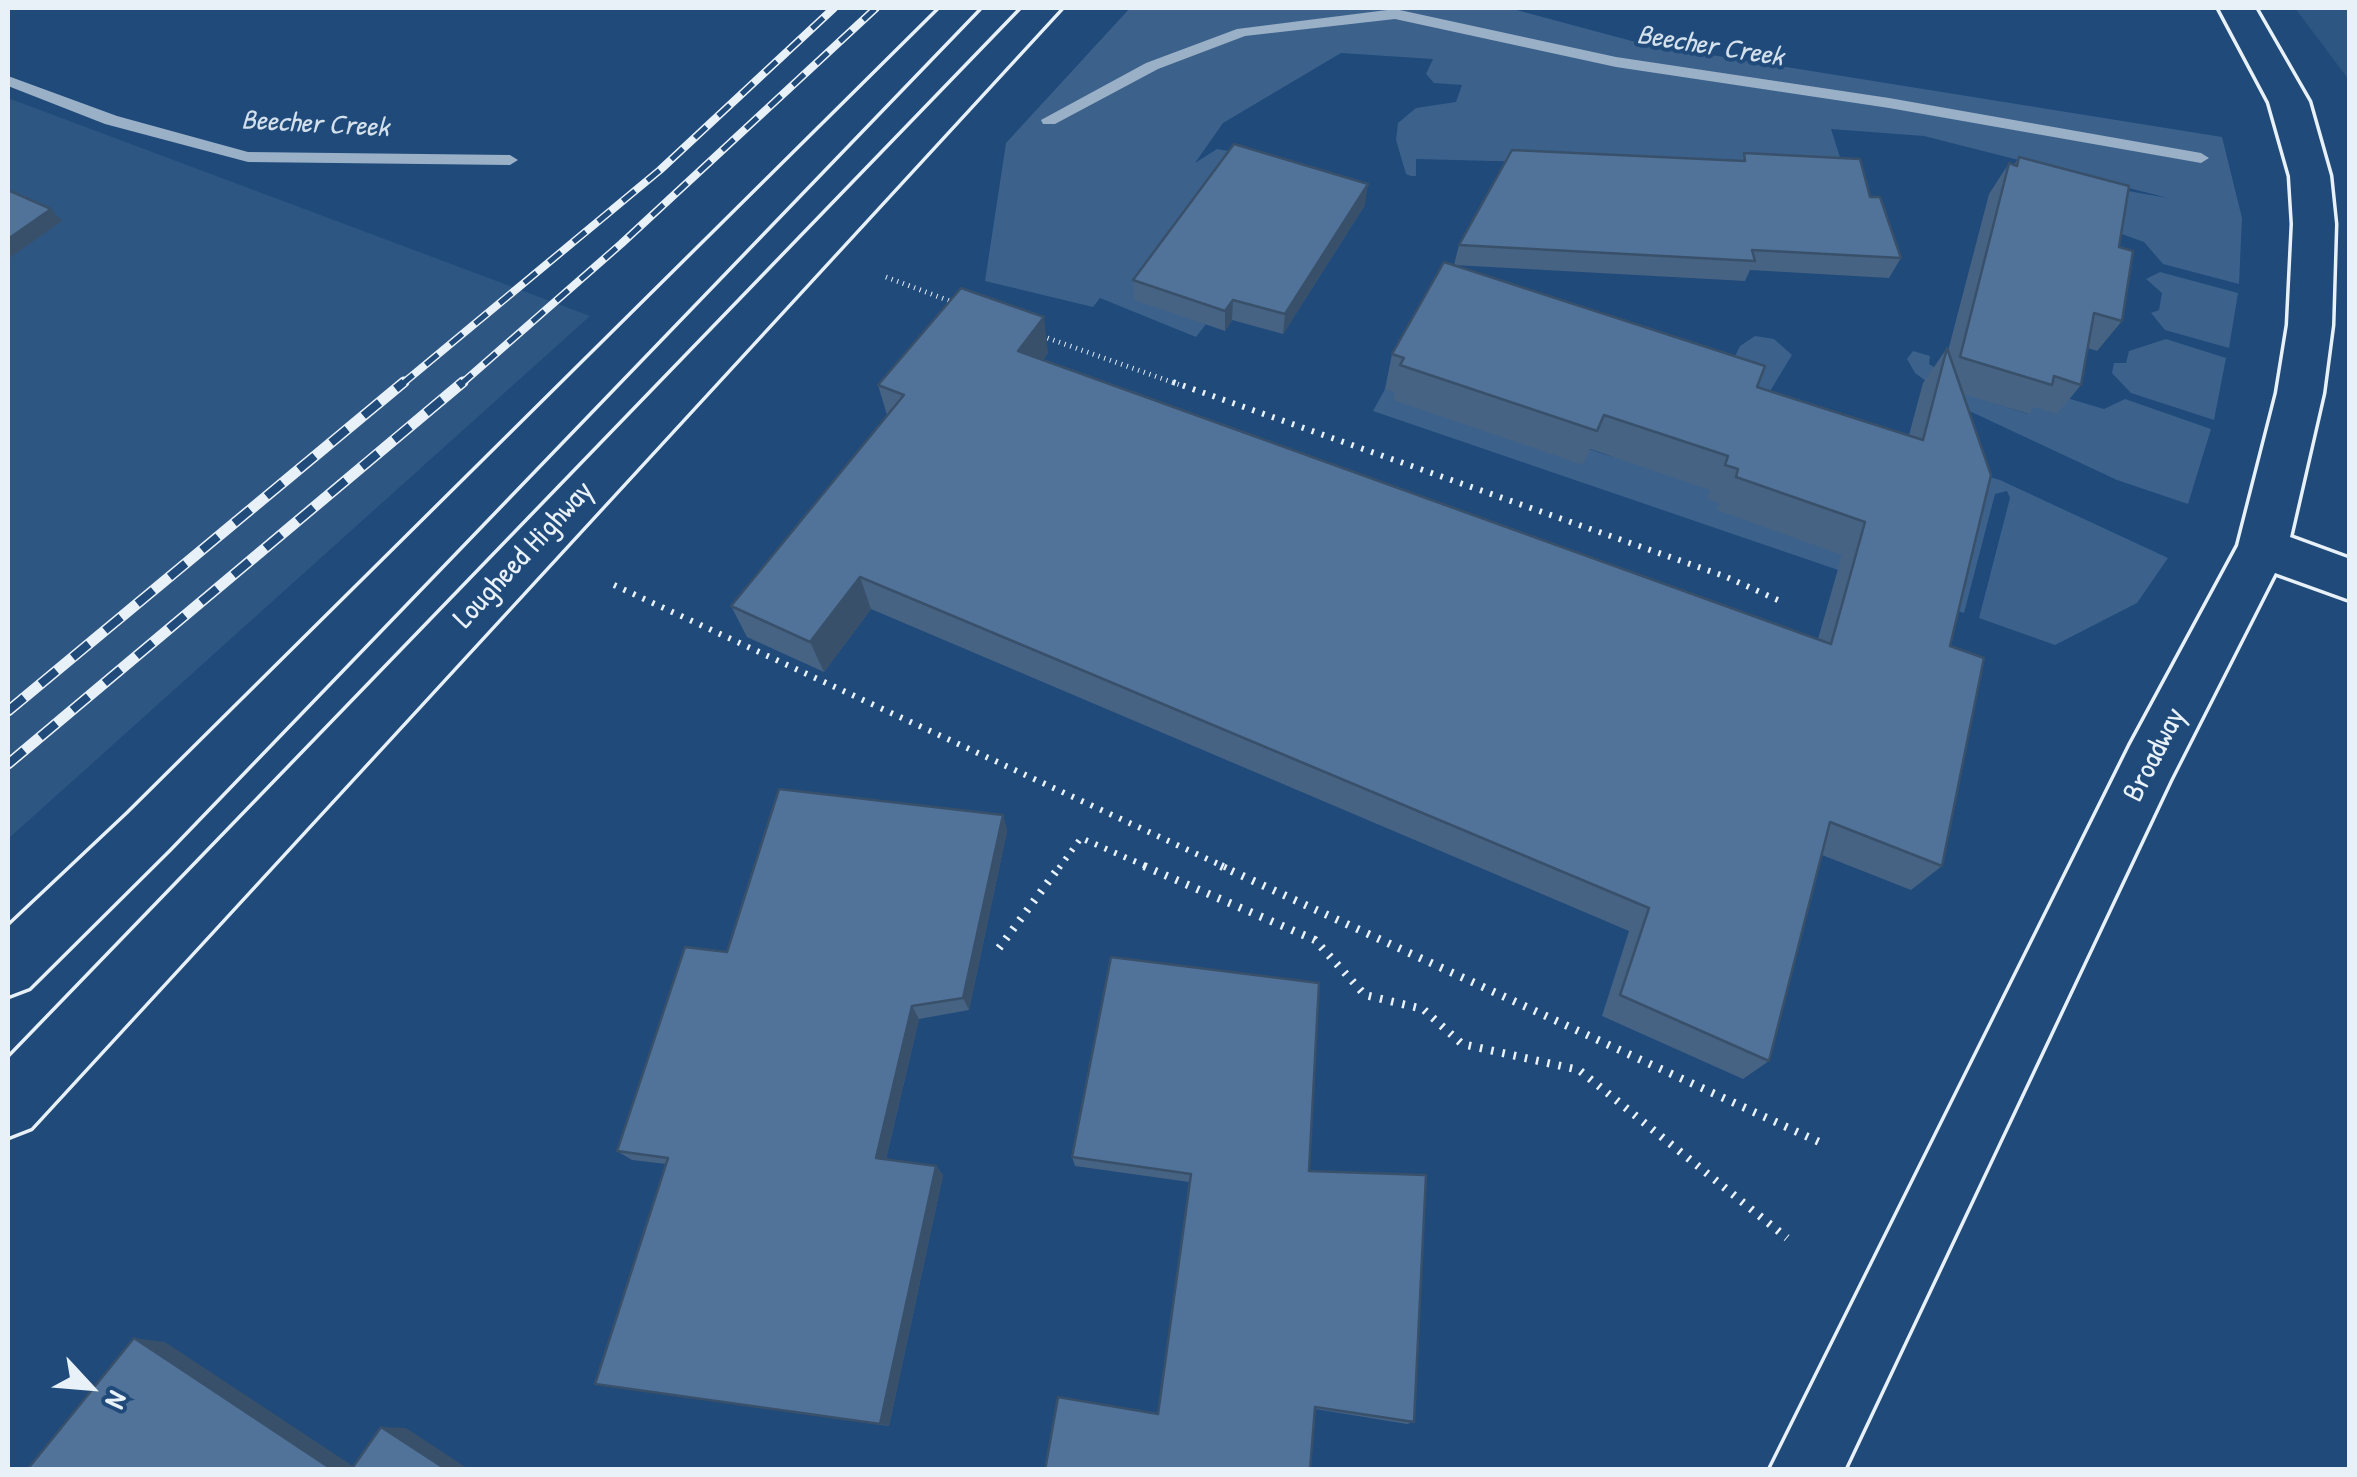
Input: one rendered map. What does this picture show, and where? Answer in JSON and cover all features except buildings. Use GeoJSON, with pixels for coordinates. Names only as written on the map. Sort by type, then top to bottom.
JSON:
{"type":"FeatureCollection","features":[{"type":"Feature","properties":{"kind":"main road"},"geometry":{"type":"LineString","coordinates":[[8,967],[148,832],[962,8]]}},
{"type":"Feature","properties":{"kind":"main road","name":"Lougheed Highway"},"geometry":{"type":"LineString","coordinates":[[8,1105],[1043,8]]}},
{"type":"Feature","properties":{"kind":"main road","name":"Broadway"},"geometry":{"type":"LineString","coordinates":[[1806,1470],[1958,1166],[2150,762],[2263,547],[2300,393],[2310,325],[2314,224],[2310,176],[2289,102],[2236,8]]}},
{"type":"Feature","properties":{"kind":"main road"},"geometry":{"type":"LineString","coordinates":[[2263,547],[2350,580]]}},
{"type":"Feature","properties":{"kind":"path"},"geometry":{"type":"LineString","coordinates":[[886,277],[969,309]]}},
{"type":"Feature","properties":{"kind":"path"},"geometry":{"type":"LineString","coordinates":[[1037,334],[1724,576],[1778,600]]}},
{"type":"Feature","properties":{"kind":"path"},"geometry":{"type":"LineString","coordinates":[[614,584],[1819,1142]]}},
{"type":"Feature","properties":{"kind":"path"},"geometry":{"type":"LineString","coordinates":[[999,948],[1080,838],[1316,940],[1365,995],[1424,1010],[1462,1044],[1579,1070],[1787,1238]]}},
{"type":"Feature","properties":{"kind":"shaded area"},"geometry":{"type":"Polygon","coordinates":[[[1130,8],[1509,8],[1643,44],[2222,137],[2242,218],[2239,284],[2163,264],[2144,242],[2105,228],[2088,184],[2168,198],[1924,136],[1831,129],[1844,170],[1416,159],[1416,176],[1411,176],[1406,174],[1396,140],[1398,123],[1416,108],[1456,102],[1462,85],[1434,83],[1426,74],[1433,59],[1341,53],[1223,123],[1195,163],[1217,149],[1275,159],[1134,299],[1206,324],[1196,337],[1100,298],[1093,307],[985,281],[1006,143],[1130,8]]]}},
{"type":"Feature","properties":{"kind":"shaded area"},"geometry":{"type":"Polygon","coordinates":[[[2295,8],[2349,8],[2349,80],[2295,8]]]}},
{"type":"Feature","properties":{"kind":"shaded area"},"geometry":{"type":"Polygon","coordinates":[[[8,98],[590,316],[8,839],[8,98]]]}},
{"type":"Feature","properties":{"kind":"shaded area"},"geometry":{"type":"Polygon","coordinates":[[[2160,272],[2238,293],[2229,348],[2165,330],[2151,313],[2159,310],[2162,293],[2146,279],[2160,272]]]}},
{"type":"Feature","properties":{"kind":"shaded area"},"geometry":{"type":"Polygon","coordinates":[[[1755,336],[1774,339],[1792,355],[1764,401],[1734,358],[1740,346],[1755,336]]]}},
{"type":"Feature","properties":{"kind":"shaded area"},"geometry":{"type":"Polygon","coordinates":[[[2166,339],[2226,358],[2214,420],[2131,393],[2112,373],[2114,363],[2126,363],[2129,351],[2166,339]]]}},
{"type":"Feature","properties":{"kind":"shaded area"},"geometry":{"type":"Polygon","coordinates":[[[1913,351],[1930,356],[1929,364],[1994,403],[2028,414],[2030,406],[2060,396],[2104,409],[2125,399],[2211,429],[2188,504],[2117,480],[1963,408],[1915,373],[1907,359],[1913,351]]]}},
{"type":"Feature","properties":{"kind":"shaded area"},"geometry":{"type":"Polygon","coordinates":[[[1385,389],[1496,427],[1501,418],[1606,455],[1714,478],[1708,499],[1945,581],[1968,471],[2000,480],[2168,558],[2137,603],[2055,645],[1979,618],[2010,498],[2007,491],[1995,494],[1964,613],[1373,411],[1385,389]]]}},
{"type":"Feature","properties":{"kind":"waterway","name":"Beecher Creek"},"geometry":{"type":"LineString","coordinates":[[1049,120],[1152,66],[1242,32],[1395,14],[1616,62],[1889,103],[2201,158]]}},
{"type":"Feature","properties":{"kind":"waterway","name":"Beecher Creek"},"geometry":{"type":"LineString","coordinates":[[8,81],[111,120],[248,157],[510,160]]}},
{"type":"Feature","properties":{"kind":"railway"},"geometry":{"type":"LineString","coordinates":[[401,385],[660,170],[834,8]]}},
{"type":"Feature","properties":{"kind":"railway"},"geometry":{"type":"LineString","coordinates":[[460,385],[621,244],[876,8]]}},
{"type":"Feature","properties":{"kind":"railway"},"geometry":{"type":"LineString","coordinates":[[8,711],[404,382]]}},
{"type":"Feature","properties":{"kind":"railway"},"geometry":{"type":"LineString","coordinates":[[8,764],[463,382]]}}]}
